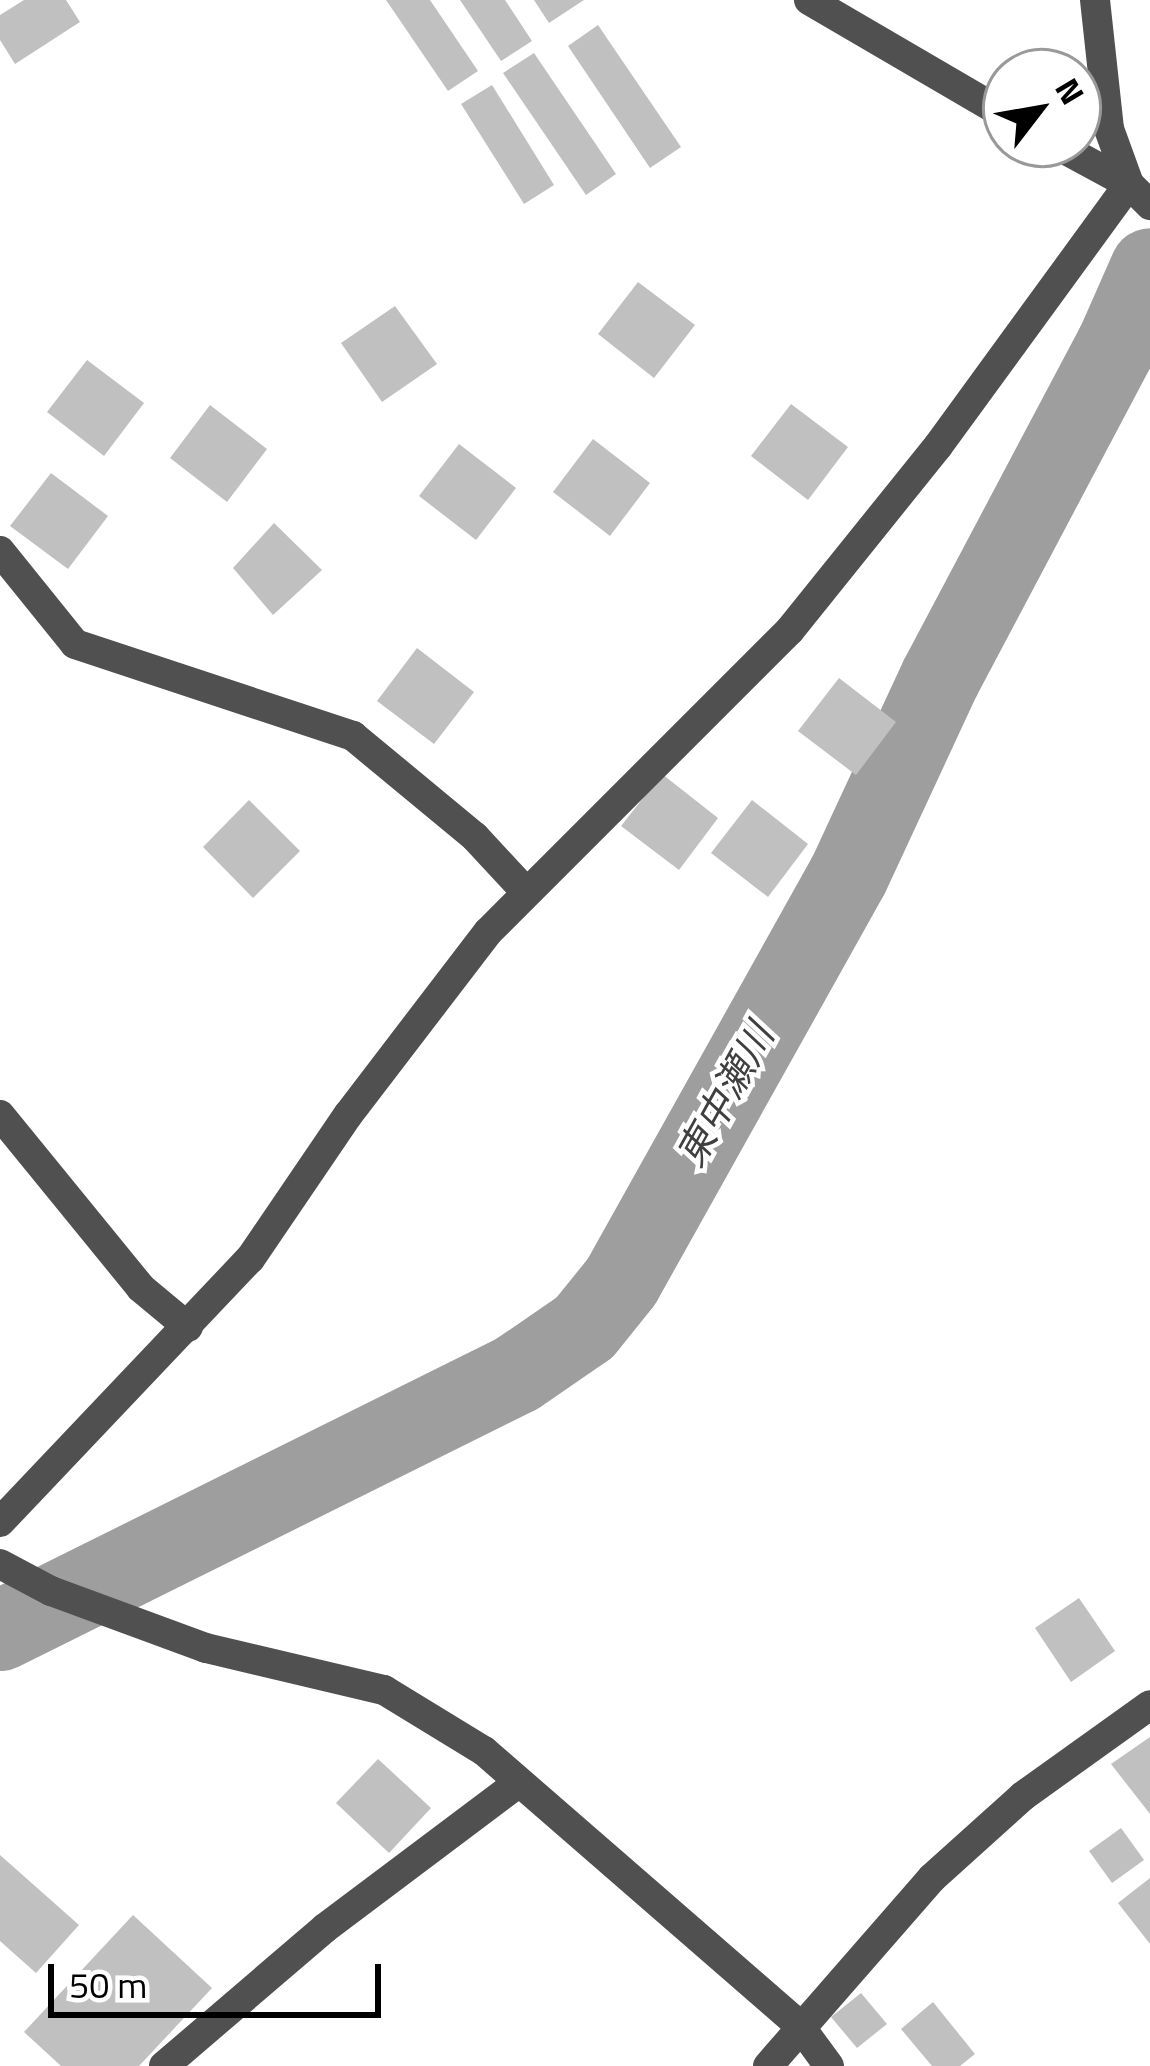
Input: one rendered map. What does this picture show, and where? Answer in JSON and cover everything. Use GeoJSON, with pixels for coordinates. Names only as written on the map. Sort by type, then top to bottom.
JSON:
{"type":"FeatureCollection","features":[{"type":"Feature","properties":{"kind":"street"},"geometry":{"type":"LineString","coordinates":[[809,0],[982,102]]}},
{"type":"Feature","properties":{"kind":"street"},"geometry":{"type":"LineString","coordinates":[[1095,0],[1108,129],[1140,195]]}},
{"type":"Feature","properties":{"kind":"street"},"geometry":{"type":"LineString","coordinates":[[1095,168],[1140,195]]}},
{"type":"Feature","properties":{"kind":"street"},"geometry":{"type":"LineString","coordinates":[[0,1522],[250,1259],[348,1115],[488,932],[790,630],[1140,195]]}},
{"type":"Feature","properties":{"kind":"street"},"geometry":{"type":"LineString","coordinates":[[0,551],[75,644],[353,736],[475,837],[526,892]]}},
{"type":"Feature","properties":{"kind":"street"},"geometry":{"type":"LineString","coordinates":[[0,1115],[142,1288],[188,1327]]}},
{"type":"Feature","properties":{"kind":"street"},"geometry":{"type":"LineString","coordinates":[[0,1564],[51,1591],[206,1648],[384,1690],[484,1750],[799,2025],[829,2066]]}},
{"type":"Feature","properties":{"kind":"street"},"geometry":{"type":"LineString","coordinates":[[768,2066],[932,1878],[992,1823],[1150,1705]]}},
{"type":"Feature","properties":{"kind":"street"},"geometry":{"type":"LineString","coordinates":[[164,2066],[325,1928],[518,1783]]}},
{"type":"Feature","properties":{"kind":"building"},"geometry":{"type":"Polygon","coordinates":[[[24,0],[66,0],[80,22],[15,64],[0,40],[0,15],[24,0]]]}},
{"type":"Feature","properties":{"kind":"building"},"geometry":{"type":"Polygon","coordinates":[[[386,0],[430,0],[478,71],[448,91],[386,0]]]}},
{"type":"Feature","properties":{"kind":"building"},"geometry":{"type":"Polygon","coordinates":[[[460,0],[505,0],[532,41],[501,61],[460,0]]]}},
{"type":"Feature","properties":{"kind":"building"},"geometry":{"type":"Polygon","coordinates":[[[534,0],[584,0],[549,23],[534,0]]]}},
{"type":"Feature","properties":{"kind":"building"},"geometry":{"type":"Polygon","coordinates":[[[598,25],[681,147],[650,168],[568,46],[598,25]]]}},
{"type":"Feature","properties":{"kind":"building"},"geometry":{"type":"Polygon","coordinates":[[[534,53],[616,174],[586,195],[503,73],[534,53]]]}},
{"type":"Feature","properties":{"kind":"building"},"geometry":{"type":"Polygon","coordinates":[[[492,85],[554,185],[524,204],[461,104],[492,85]]]}},
{"type":"Feature","properties":{"kind":"building"},"geometry":{"type":"Polygon","coordinates":[[[638,282],[695,325],[654,378],[598,334],[638,282]]]}},
{"type":"Feature","properties":{"kind":"building"},"geometry":{"type":"Polygon","coordinates":[[[395,306],[437,364],[382,402],[341,343],[395,306]]]}},
{"type":"Feature","properties":{"kind":"building"},"geometry":{"type":"Polygon","coordinates":[[[87,360],[144,403],[104,456],[47,412],[87,360]]]}},
{"type":"Feature","properties":{"kind":"building"},"geometry":{"type":"Polygon","coordinates":[[[791,404],[848,447],[808,500],[751,456],[791,404]]]}},
{"type":"Feature","properties":{"kind":"building"},"geometry":{"type":"Polygon","coordinates":[[[210,405],[267,449],[227,502],[170,458],[210,405]]]}},
{"type":"Feature","properties":{"kind":"building"},"geometry":{"type":"Polygon","coordinates":[[[593,439],[650,483],[610,536],[553,492],[593,439]]]}},
{"type":"Feature","properties":{"kind":"building"},"geometry":{"type":"Polygon","coordinates":[[[459,444],[516,488],[476,540],[419,496],[459,444]]]}},
{"type":"Feature","properties":{"kind":"building"},"geometry":{"type":"Polygon","coordinates":[[[51,473],[108,516],[68,569],[10,526],[51,473]]]}},
{"type":"Feature","properties":{"kind":"building"},"geometry":{"type":"Polygon","coordinates":[[[274,523],[322,570],[273,615],[233,568],[274,523]]]}},
{"type":"Feature","properties":{"kind":"building"},"geometry":{"type":"Polygon","coordinates":[[[417,648],[474,692],[434,744],[377,701],[417,648]]]}},
{"type":"Feature","properties":{"kind":"building"},"geometry":{"type":"Polygon","coordinates":[[[839,678],[896,722],[856,775],[798,731],[839,678]]]}},
{"type":"Feature","properties":{"kind":"building"},"geometry":{"type":"Polygon","coordinates":[[[662,774],[718,818],[679,870],[621,826],[662,774]]]}},
{"type":"Feature","properties":{"kind":"building"},"geometry":{"type":"Polygon","coordinates":[[[249,800],[300,851],[253,898],[203,847],[249,800]]]}},
{"type":"Feature","properties":{"kind":"building"},"geometry":{"type":"Polygon","coordinates":[[[752,800],[808,844],[768,897],[711,853],[752,800]]]}},
{"type":"Feature","properties":{"kind":"building"},"geometry":{"type":"Polygon","coordinates":[[[1079,1598],[1115,1651],[1071,1682],[1035,1628],[1079,1598]]]}},
{"type":"Feature","properties":{"kind":"building"},"geometry":{"type":"Polygon","coordinates":[[[1150,1737],[1150,1814],[1111,1764],[1150,1737]]]}},
{"type":"Feature","properties":{"kind":"building"},"geometry":{"type":"Polygon","coordinates":[[[378,1759],[431,1808],[389,1853],[336,1803],[378,1759]]]}},
{"type":"Feature","properties":{"kind":"building"},"geometry":{"type":"Polygon","coordinates":[[[1121,1828],[1144,1860],[1112,1883],[1089,1851],[1121,1828]]]}},
{"type":"Feature","properties":{"kind":"building"},"geometry":{"type":"Polygon","coordinates":[[[0,1855],[79,1925],[36,1973],[0,1941],[0,1855]]]}},
{"type":"Feature","properties":{"kind":"building"},"geometry":{"type":"Polygon","coordinates":[[[1150,1878],[1150,1944],[1118,1903],[1150,1878]]]}},
{"type":"Feature","properties":{"kind":"building"},"geometry":{"type":"Polygon","coordinates":[[[133,1915],[212,1988],[139,2066],[61,2066],[24,2032],[133,1915]]]}},
{"type":"Feature","properties":{"kind":"building"},"geometry":{"type":"Polygon","coordinates":[[[861,1993],[887,2024],[857,2048],[831,2017],[861,1993]]]}},
{"type":"Feature","properties":{"kind":"building"},"geometry":{"type":"Polygon","coordinates":[[[933,2002],[975,2054],[960,2066],[932,2066],[901,2029],[933,2002]]]}},
{"type":"Feature","properties":{"kind":"waterway","name":"東中瀬川"},"geometry":{"type":"LineString","coordinates":[[0,1630],[517,1373],[584,1327],[621,1281],[848,875],[940,677],[1116,345],[1150,268]]}}]}
